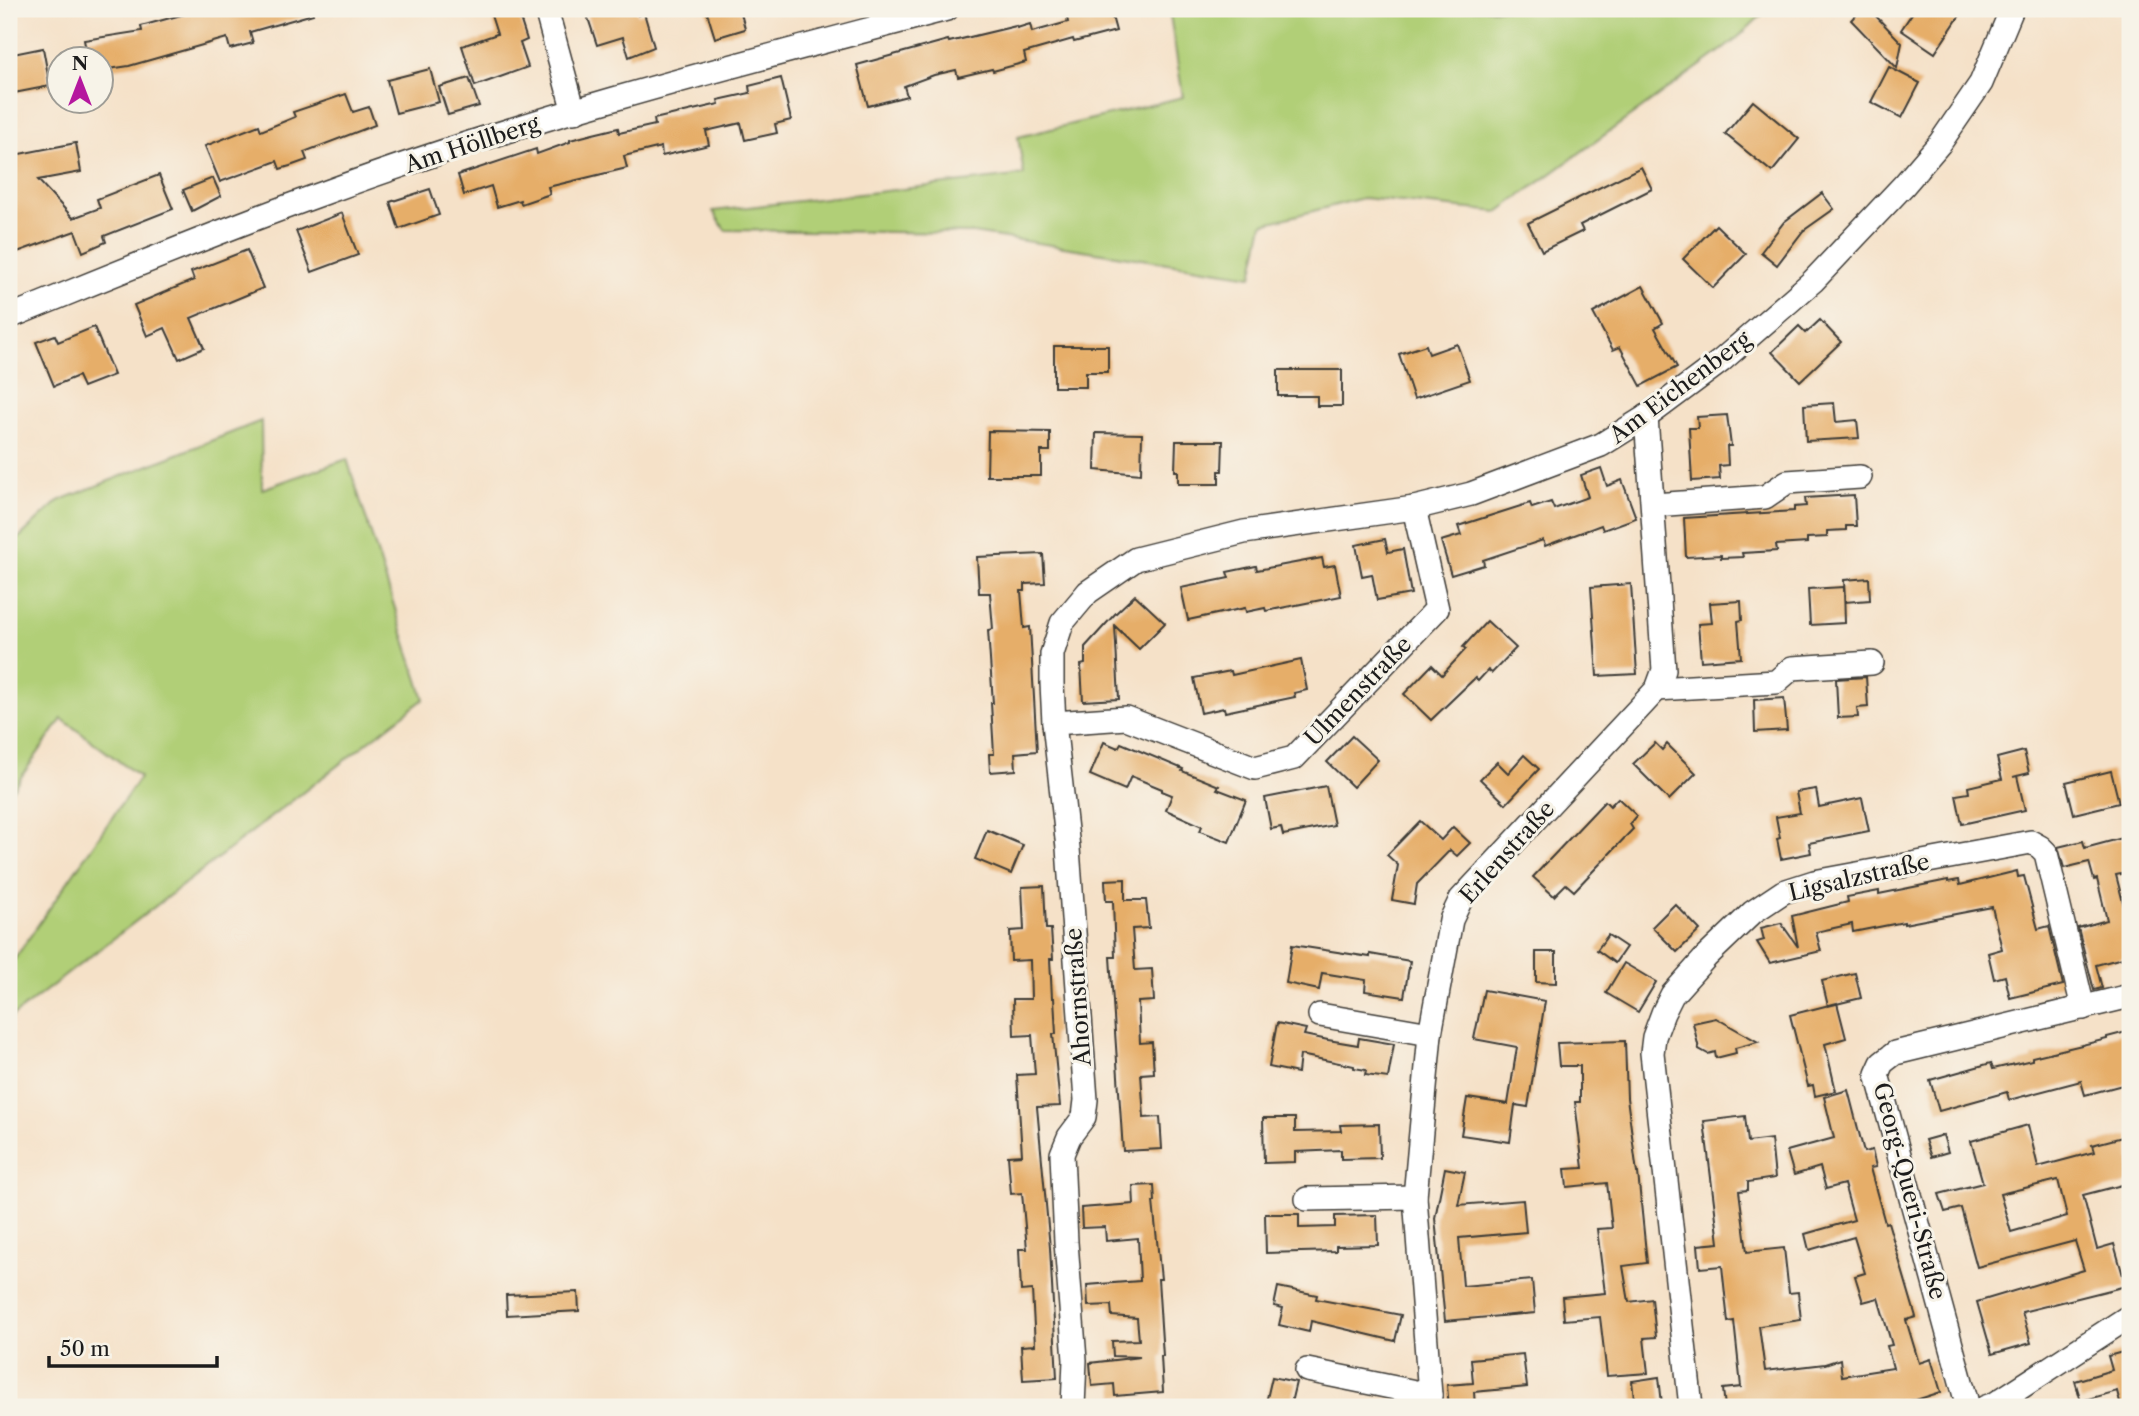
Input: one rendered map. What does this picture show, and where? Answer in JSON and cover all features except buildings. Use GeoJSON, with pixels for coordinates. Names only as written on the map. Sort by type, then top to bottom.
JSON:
{"type":"FeatureCollection","features":[{"type":"Feature","properties":{"kind":"street"},"geometry":{"type":"LineString","coordinates":[[546,9],[574,112]]}},
{"type":"Feature","properties":{"kind":"street","name":"Am Höllberg"},"geometry":{"type":"LineString","coordinates":[[9,317],[324,192],[486,138],[778,53],[947,9]]}},
{"type":"Feature","properties":{"kind":"street","name":"Am Eichenberg"},"geometry":{"type":"LineString","coordinates":[[1088,592],[1136,559],[1163,552],[1244,532],[1414,508],[1471,494],[1601,445],[1646,417],[1721,361],[1813,281],[1904,185],[1940,143],[1981,83],[2012,9]]}},
{"type":"Feature","properties":{"kind":"street"},"geometry":{"type":"LineString","coordinates":[[1646,417],[1664,670],[1657,689],[1776,682],[1792,668],[1872,663]]}},
{"type":"Feature","properties":{"kind":"street"},"geometry":{"type":"LineString","coordinates":[[1654,505],[1765,497],[1787,482],[1860,477]]}},
{"type":"Feature","properties":{"kind":"street","name":"Ulmenstraße"},"geometry":{"type":"LineString","coordinates":[[1054,723],[1126,718],[1255,768],[1294,758],[1437,608],[1414,508]]}},
{"type":"Feature","properties":{"kind":"street","name":"Ahornstraße"},"geometry":{"type":"LineString","coordinates":[[1073,1407],[1074,1360],[1062,1154],[1069,1138],[1084,1117],[1086,1100],[1068,848],[1054,723],[1052,654],[1062,623],[1088,592]]}},
{"type":"Feature","properties":{"kind":"street","name":"Erlenstraße"},"geometry":{"type":"LineString","coordinates":[[1429,1401],[1415,1197],[1430,1034],[1451,920],[1461,898],[1657,689]]}},
{"type":"Feature","properties":{"kind":"street","name":"Ligsalzstraße"},"geometry":{"type":"LineString","coordinates":[[1691,1407],[1652,1053],[1662,1013],[1672,995],[1706,957],[1752,912],[1783,892],[1814,882],[2031,842],[2046,853],[2083,1008]]}},
{"type":"Feature","properties":{"kind":"street","name":"Georg-Queri-Straße"},"geometry":{"type":"LineString","coordinates":[[1969,1407],[1877,1074],[1882,1063],[1895,1053],[2130,996]]}},
{"type":"Feature","properties":{"kind":"street"},"geometry":{"type":"LineString","coordinates":[[1320,1015],[1430,1034]]}},
{"type":"Feature","properties":{"kind":"street"},"geometry":{"type":"LineString","coordinates":[[1307,1199],[1415,1197]]}},
{"type":"Feature","properties":{"kind":"street"},"geometry":{"type":"LineString","coordinates":[[1986,1407],[1995,1404],[2130,1316]]}},
{"type":"Feature","properties":{"kind":"street"},"geometry":{"type":"LineString","coordinates":[[1307,1370],[1429,1401]]}},
{"type":"Feature","properties":{"kind":"green space"},"geometry":{"type":"Polygon","coordinates":[[[1169,9],[1768,9],[1733,42],[1498,212],[1363,198],[1263,224],[1252,276],[973,233],[725,230],[713,211],[1024,175],[1018,137],[1183,97],[1169,9]]]}},
{"type":"Feature","properties":{"kind":"green space"},"geometry":{"type":"Polygon","coordinates":[[[261,421],[262,489],[347,459],[424,699],[9,1019],[9,967],[140,777],[62,719],[9,794],[9,547],[58,501],[261,421]]]}}]}
